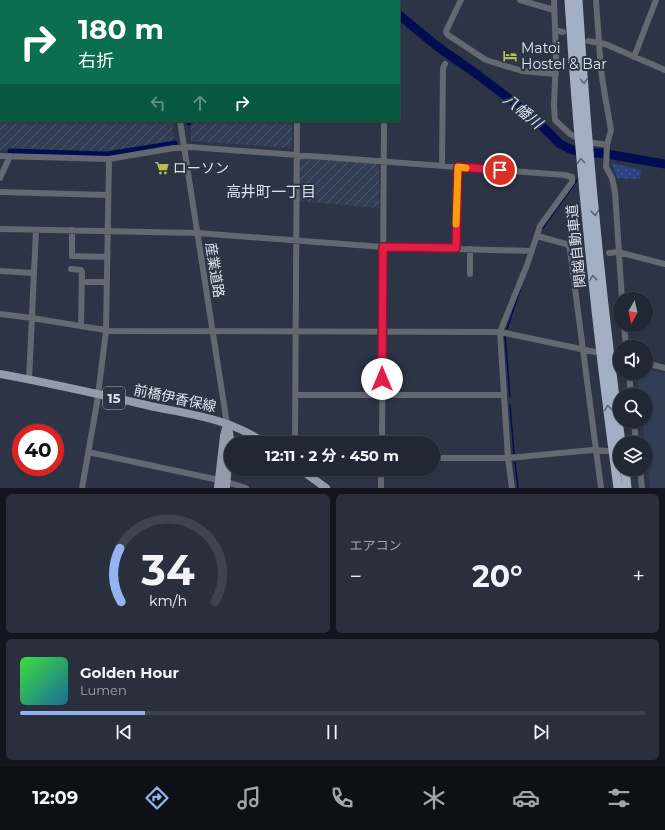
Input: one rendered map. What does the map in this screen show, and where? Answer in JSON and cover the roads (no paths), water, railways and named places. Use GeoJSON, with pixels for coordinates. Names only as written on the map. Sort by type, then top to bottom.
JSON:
{"type":"FeatureCollection","features":[{"type":"Feature","properties":{"kind":"highway","name":"関越自動車道"},"geometry":{"type":"LineString","coordinates":[[569,0],[584,190],[600,344],[618,488]]}},
{"type":"Feature","properties":{"kind":"highway","name":"関越自動車道"},"geometry":{"type":"LineString","coordinates":[[578,0],[588,138],[600,265],[620,436]]}},
{"type":"Feature","properties":{"kind":"highway"},"geometry":{"type":"LineString","coordinates":[[625,476],[627,488]]}},
{"type":"Feature","properties":{"kind":"main road","name":"前橋伊香保線"},"geometry":{"type":"LineString","coordinates":[[0,374],[204,416],[227,424],[224,436],[223,484]]}},
{"type":"Feature","properties":{"kind":"main road"},"geometry":{"type":"LineString","coordinates":[[227,424],[254,436]]}},
{"type":"Feature","properties":{"kind":"main road"},"geometry":{"type":"LineString","coordinates":[[310,476],[326,488]]}},
{"type":"Feature","properties":{"kind":"street"},"geometry":{"type":"LineString","coordinates":[[462,0],[447,29],[448,35],[486,60],[517,70],[556,74]]}},
{"type":"Feature","properties":{"kind":"street"},"geometry":{"type":"LineString","coordinates":[[520,0],[554,10]]}},
{"type":"Feature","properties":{"kind":"street"},"geometry":{"type":"LineString","coordinates":[[554,0],[556,74],[554,109],[556,122],[570,134],[582,141],[607,146]]}},
{"type":"Feature","properties":{"kind":"street"},"geometry":{"type":"LineString","coordinates":[[596,0],[598,44],[604,96],[611,128],[607,146],[606,167],[612,178],[615,192],[621,292]]}},
{"type":"Feature","properties":{"kind":"street"},"geometry":{"type":"LineString","coordinates":[[634,57],[656,0]]}},
{"type":"Feature","properties":{"kind":"street"},"geometry":{"type":"LineString","coordinates":[[555,30],[564,32]]}},
{"type":"Feature","properties":{"kind":"street"},"geometry":{"type":"LineString","coordinates":[[588,41],[598,44],[605,44],[665,70]]}},
{"type":"Feature","properties":{"kind":"street"},"geometry":{"type":"LineString","coordinates":[[442,166],[443,68],[445,64]]}},
{"type":"Feature","properties":{"kind":"street","name":"産業道路"},"geometry":{"type":"LineString","coordinates":[[180,122],[227,424]]}},
{"type":"Feature","properties":{"kind":"street"},"geometry":{"type":"LineString","coordinates":[[295,436],[297,122]]}},
{"type":"Feature","properties":{"kind":"street"},"geometry":{"type":"LineString","coordinates":[[382,436],[384,122]]}},
{"type":"Feature","properties":{"kind":"street"},"geometry":{"type":"LineString","coordinates":[[0,156],[109,159],[184,147],[570,176],[573,179],[572,182],[540,226],[532,251],[500,332],[508,458],[512,488]]}},
{"type":"Feature","properties":{"kind":"street"},"geometry":{"type":"LineString","coordinates":[[0,178],[10,156]]}},
{"type":"Feature","properties":{"kind":"street"},"geometry":{"type":"LineString","coordinates":[[82,488],[98,394],[106,330],[109,159]]}},
{"type":"Feature","properties":{"kind":"street"},"geometry":{"type":"LineString","coordinates":[[456,248],[458,167]]}},
{"type":"Feature","properties":{"kind":"street"},"geometry":{"type":"LineString","coordinates":[[0,192],[108,195]]}},
{"type":"Feature","properties":{"kind":"street"},"geometry":{"type":"LineString","coordinates":[[0,229],[197,233],[383,247],[470,248],[532,251]]}},
{"type":"Feature","properties":{"kind":"street"},"geometry":{"type":"LineString","coordinates":[[29,380],[36,230]]}},
{"type":"Feature","properties":{"kind":"street"},"geometry":{"type":"LineString","coordinates":[[72,230],[72,256],[107,257]]}},
{"type":"Feature","properties":{"kind":"street"},"geometry":{"type":"LineString","coordinates":[[536,236],[569,246],[584,349],[601,488]]}},
{"type":"Feature","properties":{"kind":"street"},"geometry":{"type":"LineString","coordinates":[[470,248],[470,274]]}},
{"type":"Feature","properties":{"kind":"street"},"geometry":{"type":"LineString","coordinates":[[570,250],[581,251]]}},
{"type":"Feature","properties":{"kind":"street"},"geometry":{"type":"LineString","coordinates":[[610,253],[618,252],[665,264]]}},
{"type":"Feature","properties":{"kind":"street"},"geometry":{"type":"LineString","coordinates":[[70,269],[81,270],[82,272],[81,326]]}},
{"type":"Feature","properties":{"kind":"street"},"geometry":{"type":"LineString","coordinates":[[0,271],[34,273]]}},
{"type":"Feature","properties":{"kind":"street"},"geometry":{"type":"LineString","coordinates":[[82,282],[107,282]]}},
{"type":"Feature","properties":{"kind":"street"},"geometry":{"type":"LineString","coordinates":[[0,314],[106,330],[500,332],[595,352]]}},
{"type":"Feature","properties":{"kind":"street"},"geometry":{"type":"LineString","coordinates":[[653,365],[665,368]]}},
{"type":"Feature","properties":{"kind":"street"},"geometry":{"type":"LineString","coordinates":[[296,395],[504,395]]}},
{"type":"Feature","properties":{"kind":"street"},"geometry":{"type":"LineString","coordinates":[[440,458],[508,458],[596,450],[607,451]]}},
{"type":"Feature","properties":{"kind":"street"},"geometry":{"type":"LineString","coordinates":[[88,452],[223,484],[246,488]]}},
{"type":"Feature","properties":{"kind":"street"},"geometry":{"type":"LineString","coordinates":[[381,476],[381,488]]}},
{"type":"Feature","properties":{"kind":"street"},"geometry":{"type":"LineString","coordinates":[[641,476],[642,488]]}},
{"type":"Feature","properties":{"kind":"waterway","name":"八幡川"},"geometry":{"type":"LineString","coordinates":[[400,16],[438,47],[532,116],[560,144],[583,153],[601,153],[665,164]]}},
{"type":"Feature","properties":{"kind":"waterway"},"geometry":{"type":"LineString","coordinates":[[10,151],[107,154],[175,143]]}},
{"type":"Feature","properties":{"kind":"waterway"},"geometry":{"type":"LineString","coordinates":[[542,229],[578,179]]}},
{"type":"Feature","properties":{"kind":"waterway"},"geometry":{"type":"LineString","coordinates":[[507,329],[521,287]]}},
{"type":"Feature","properties":{"kind":"waterway"},"geometry":{"type":"LineString","coordinates":[[505,335],[510,397]]}},
{"type":"Feature","properties":{"kind":"waterway"},"geometry":{"type":"LineString","coordinates":[[510,405],[514,454]]}},
{"type":"Feature","properties":{"kind":"waterway"},"geometry":{"type":"LineString","coordinates":[[515,462],[518,488]]}},
{"type":"Feature","properties":{"kind":"place","name":"Matoi Hostel & Bar"},"geometry":{"type":"Point","coordinates":[510,56]}},
{"type":"Feature","properties":{"kind":"place","name":"ローソン"},"geometry":{"type":"Point","coordinates":[162,168]}},
{"type":"Feature","properties":{"kind":"district","name":"高井町一丁目"},"geometry":{"type":"Point","coordinates":[271,191]}}]}
